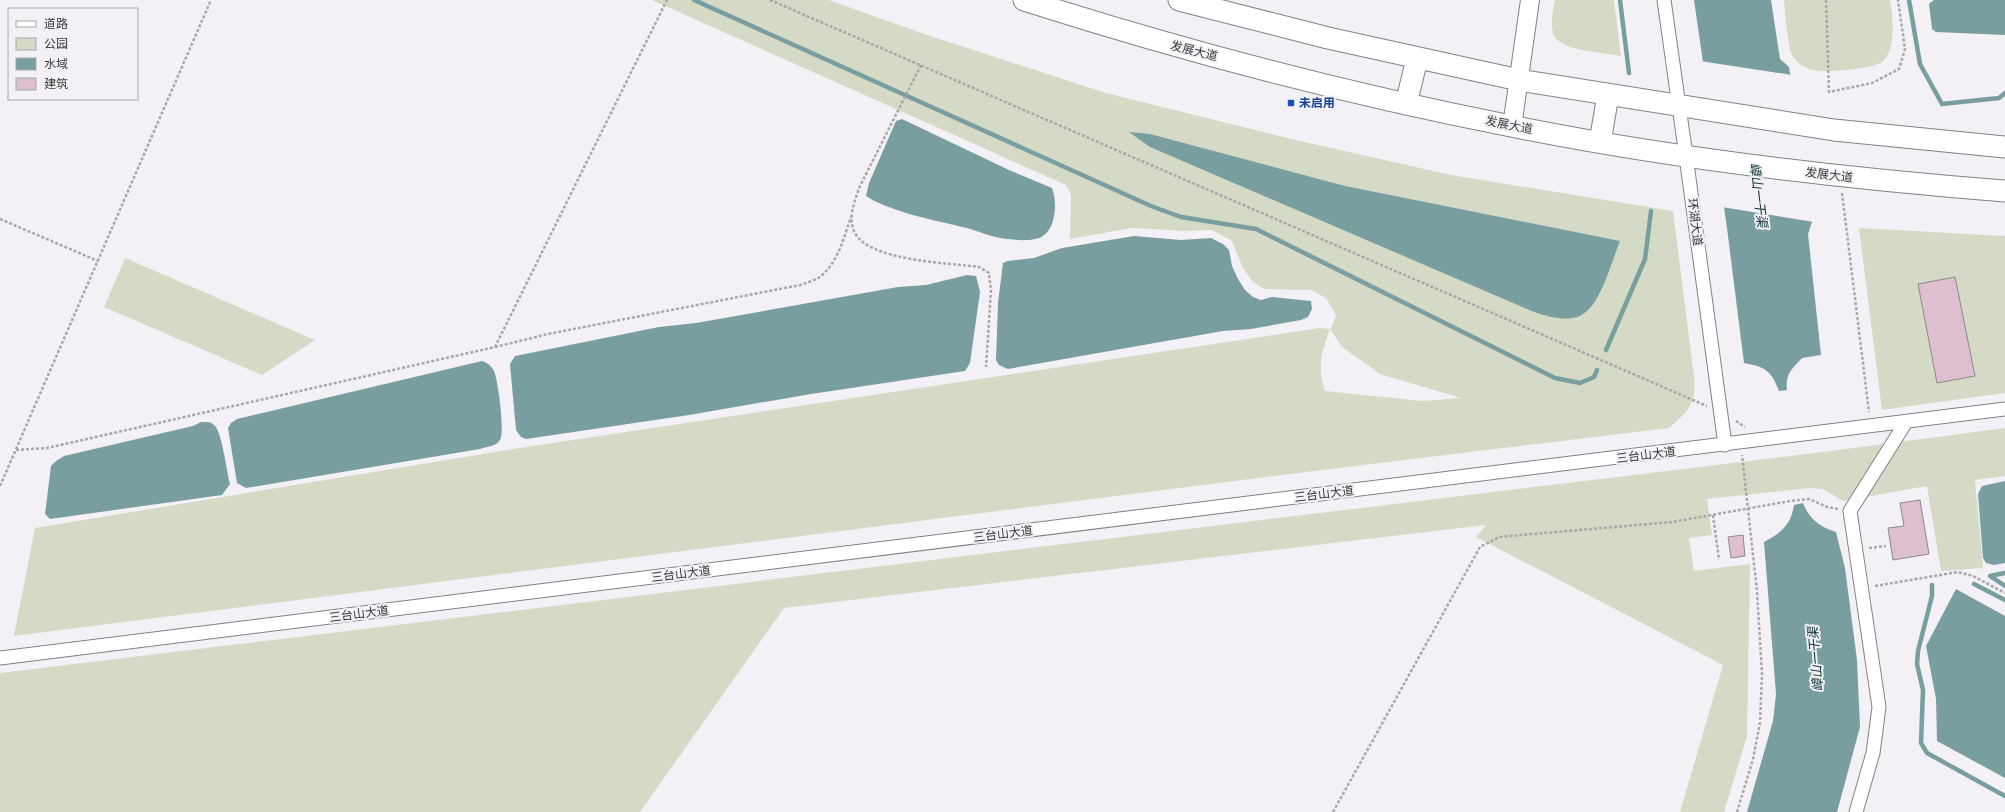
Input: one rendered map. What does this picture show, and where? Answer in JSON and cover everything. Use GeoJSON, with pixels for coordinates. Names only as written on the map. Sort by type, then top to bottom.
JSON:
{"type":"FeatureCollection","features":[{"type":"Feature","properties":{"kind":"main road","name":"发展大道"},"geometry":{"type":"LineString","coordinates":[[1024,0],[1158,41],[1406,104],[1512,127],[1694,157],[1813,174],[2005,191]]}},
{"type":"Feature","properties":{"kind":"main road"},"geometry":{"type":"LineString","coordinates":[[1179,0],[1417,59],[1519,80],[1807,126],[2005,147]]}},
{"type":"Feature","properties":{"kind":"main road"},"geometry":{"type":"LineString","coordinates":[[1512,127],[1530,0]]}},
{"type":"Feature","properties":{"kind":"main road"},"geometry":{"type":"LineString","coordinates":[[1406,104],[1417,59]]}},
{"type":"Feature","properties":{"kind":"main road"},"geometry":{"type":"LineString","coordinates":[[1600,142],[1608,95]]}},
{"type":"Feature","properties":{"kind":"street","name":"环湖大道"},"geometry":{"type":"LineString","coordinates":[[1664,0],[1686,107],[1694,157],[1720,412],[1725,445]]}},
{"type":"Feature","properties":{"kind":"street","name":"三台山大道"},"geometry":{"type":"LineString","coordinates":[[0,658],[1766,440],[2005,409]]}},
{"type":"Feature","properties":{"kind":"street"},"geometry":{"type":"LineString","coordinates":[[1856,812],[1873,753],[1879,707],[1850,510],[1906,422]]}},
{"type":"Feature","properties":{"kind":"path"},"geometry":{"type":"LineString","coordinates":[[0,486],[210,0]]}},
{"type":"Feature","properties":{"kind":"path"},"geometry":{"type":"LineString","coordinates":[[495,347],[667,0]]}},
{"type":"Feature","properties":{"kind":"path"},"geometry":{"type":"LineString","coordinates":[[770,0],[1720,412],[1766,440]]}},
{"type":"Feature","properties":{"kind":"path"},"geometry":{"type":"LineString","coordinates":[[1826,0],[1830,92],[1872,83],[1899,70],[1905,49],[1898,0]]}},
{"type":"Feature","properties":{"kind":"path"},"geometry":{"type":"LineString","coordinates":[[16,450],[47,448],[548,334],[800,285],[819,278],[832,262],[841,246],[860,186],[921,65]]}},
{"type":"Feature","properties":{"kind":"path"},"geometry":{"type":"LineString","coordinates":[[1840,177],[1871,426]]}},
{"type":"Feature","properties":{"kind":"path"},"geometry":{"type":"LineString","coordinates":[[851,217],[855,233],[864,243],[890,255],[979,267],[989,273],[991,291],[986,367]]}},
{"type":"Feature","properties":{"kind":"path"},"geometry":{"type":"LineString","coordinates":[[0,219],[98,261]]}},
{"type":"Feature","properties":{"kind":"path"},"geometry":{"type":"LineString","coordinates":[[1737,812],[1753,759],[1760,723],[1762,674],[1757,591],[1741,443]]}},
{"type":"Feature","properties":{"kind":"path"},"geometry":{"type":"LineString","coordinates":[[1333,812],[1480,547],[1499,537],[1672,522],[1748,508],[1809,499],[1827,507],[1850,510]]}},
{"type":"Feature","properties":{"kind":"path"},"geometry":{"type":"LineString","coordinates":[[1712,515],[1719,560]]}},
{"type":"Feature","properties":{"kind":"path"},"geometry":{"type":"LineString","coordinates":[[1857,550],[1886,546]]}},
{"type":"Feature","properties":{"kind":"path"},"geometry":{"type":"LineString","coordinates":[[1862,588],[1958,572],[1973,576],[2005,593]]}},
{"type":"Feature","properties":{"kind":"green space"},"geometry":{"type":"Polygon","coordinates":[[[652,0],[829,0],[924,34],[1106,93],[1287,138],[1451,175],[1673,211],[1694,376],[1694,394],[1690,406],[1669,428],[1322,470],[14,636],[35,528],[519,448],[1320,328],[1331,329],[1336,315],[1326,298],[1311,290],[1264,289],[1253,282],[1243,268],[1232,241],[1212,230],[1183,231],[1131,228],[1070,239],[1071,195],[1066,185],[652,0]],[[1330,329],[1321,360],[1321,374],[1325,391],[1422,401],[1461,398],[1380,374],[1342,347],[1330,329]]]}},
{"type":"Feature","properties":{"kind":"green space"},"geometry":{"type":"Polygon","coordinates":[[[1555,0],[1614,0],[1621,56],[1575,48],[1559,42],[1552,29],[1555,0]]]}},
{"type":"Feature","properties":{"kind":"green space"},"geometry":{"type":"Polygon","coordinates":[[[1784,0],[1890,0],[1893,32],[1890,49],[1887,56],[1882,62],[1869,67],[1838,71],[1819,71],[1804,67],[1797,62],[1791,53],[1784,0]]]}},
{"type":"Feature","properties":{"kind":"green space"},"geometry":{"type":"Polygon","coordinates":[[[1859,228],[2005,236],[2005,393],[1882,410],[1859,228]]]}},
{"type":"Feature","properties":{"kind":"green space"},"geometry":{"type":"Polygon","coordinates":[[[125,258],[315,340],[262,375],[104,307],[125,258]]]}},
{"type":"Feature","properties":{"kind":"green space"},"geometry":{"type":"Polygon","coordinates":[[[2005,428],[2005,476],[1975,480],[1983,568],[1941,571],[1927,486],[1843,501],[1823,489],[1810,488],[1707,499],[1712,535],[1689,538],[1694,571],[1750,564],[1747,736],[1724,812],[1680,812],[1723,665],[1476,537],[1486,525],[784,608],[640,812],[0,812],[0,673],[1823,452],[2005,428]]]}},
{"type":"Feature","properties":{"kind":"water","name":"嶂山一干渠"},"geometry":{"type":"Polygon","coordinates":[[[1694,0],[1771,0],[1780,59],[1789,67],[1812,222],[1808,234],[1821,355],[1802,358],[1788,376],[1787,390],[1779,391],[1773,378],[1762,368],[1744,363],[1727,228],[1694,0]]]}},
{"type":"Feature","properties":{"kind":"water"},"geometry":{"type":"Polygon","coordinates":[[[1934,0],[2005,0],[2005,35],[1936,32],[1932,29],[1929,4],[1934,0]]]}},
{"type":"Feature","properties":{"kind":"water"},"geometry":{"type":"Polygon","coordinates":[[[902,119],[1009,170],[1052,188],[1055,210],[1054,218],[1047,232],[1042,237],[1032,240],[1003,238],[901,211],[876,202],[866,196],[869,183],[896,121],[902,119]]]}},
{"type":"Feature","properties":{"kind":"water"},"geometry":{"type":"Polygon","coordinates":[[[1129,132],[1150,134],[1345,186],[1620,241],[1601,292],[1589,309],[1580,316],[1574,318],[1554,317],[1539,314],[1150,147],[1129,132]]]}},
{"type":"Feature","properties":{"kind":"water"},"geometry":{"type":"Polygon","coordinates":[[[1134,236],[1181,240],[1211,238],[1223,244],[1229,250],[1232,266],[1238,279],[1245,290],[1253,297],[1261,300],[1272,297],[1311,301],[1312,309],[1308,317],[1301,320],[1251,329],[1223,331],[1008,369],[999,365],[996,360],[998,303],[1003,263],[1034,258],[1062,248],[1134,236]]]}},
{"type":"Feature","properties":{"kind":"water"},"geometry":{"type":"Polygon","coordinates":[[[967,275],[976,276],[980,292],[970,363],[965,371],[811,394],[689,415],[526,439],[521,437],[516,430],[510,364],[515,356],[659,327],[696,323],[898,287],[926,285],[967,275]]]}},
{"type":"Feature","properties":{"kind":"water"},"geometry":{"type":"Polygon","coordinates":[[[482,361],[489,364],[494,371],[499,395],[502,427],[500,440],[494,445],[480,449],[246,488],[237,483],[228,428],[231,423],[237,419],[482,361]]]}},
{"type":"Feature","properties":{"kind":"water"},"geometry":{"type":"Polygon","coordinates":[[[201,422],[212,423],[218,430],[220,436],[230,484],[222,495],[50,519],[45,514],[51,466],[64,456],[193,426],[201,422]]]}},
{"type":"Feature","properties":{"kind":"water"},"geometry":{"type":"Polygon","coordinates":[[[2005,481],[2005,563],[1994,565],[1986,563],[1983,558],[1978,494],[1982,486],[2005,481]]]}},
{"type":"Feature","properties":{"kind":"water","name":"嶂山一干渠"},"geometry":{"type":"Polygon","coordinates":[[[1803,503],[1808,514],[1816,522],[1825,528],[1836,532],[1845,568],[1857,660],[1860,727],[1837,812],[1747,812],[1773,721],[1776,694],[1764,542],[1784,528],[1793,512],[1794,505],[1803,503]]]}},
{"type":"Feature","properties":{"kind":"water"},"geometry":{"type":"Polygon","coordinates":[[[1956,589],[2005,616],[2005,778],[1937,741],[1936,699],[1926,646],[1956,589]]]}},
{"type":"Feature","properties":{"kind":"pier"},"geometry":{"type":"Polygon","coordinates":[[[1700,61],[1792,75],[1814,222],[1722,207],[1700,61]]]}},
{"type":"Feature","properties":{"kind":"building"},"geometry":{"type":"Polygon","coordinates":[[[1955,277],[1975,376],[1937,383],[1918,284],[1955,277]]]}},
{"type":"Feature","properties":{"kind":"building"},"geometry":{"type":"Polygon","coordinates":[[[1920,500],[1929,554],[1893,560],[1888,528],[1904,526],[1900,503],[1920,500]]]}},
{"type":"Feature","properties":{"kind":"building"},"geometry":{"type":"Polygon","coordinates":[[[1743,535],[1745,556],[1731,558],[1728,537],[1743,535]]]}},
{"type":"Feature","properties":{"kind":"waterway"},"geometry":{"type":"LineString","coordinates":[[694,0],[1151,206],[1181,217],[1256,229],[1555,378],[1580,383],[1594,377],[1597,370]]}},
{"type":"Feature","properties":{"kind":"waterway"},"geometry":{"type":"LineString","coordinates":[[1620,0],[1629,73]]}},
{"type":"Feature","properties":{"kind":"waterway"},"geometry":{"type":"LineString","coordinates":[[1909,0],[1920,64],[1942,104],[1999,98],[2005,93]]}},
{"type":"Feature","properties":{"kind":"waterway"},"geometry":{"type":"LineString","coordinates":[[1606,350],[1645,259],[1651,211]]}},
{"type":"Feature","properties":{"kind":"waterway"},"geometry":{"type":"LineString","coordinates":[[2005,573],[1990,576],[2005,586]]}},
{"type":"Feature","properties":{"kind":"waterway"},"geometry":{"type":"LineString","coordinates":[[1974,584],[2005,600]]}},
{"type":"Feature","properties":{"kind":"waterway"},"geometry":{"type":"LineString","coordinates":[[1932,585],[1932,596],[1918,651],[1917,664],[1923,690],[1921,743],[1927,753],[2005,796]]}},
{"type":"Feature","properties":{"kind":"place","name":"未启用"},"geometry":{"type":"Point","coordinates":[1291,103]}}]}
